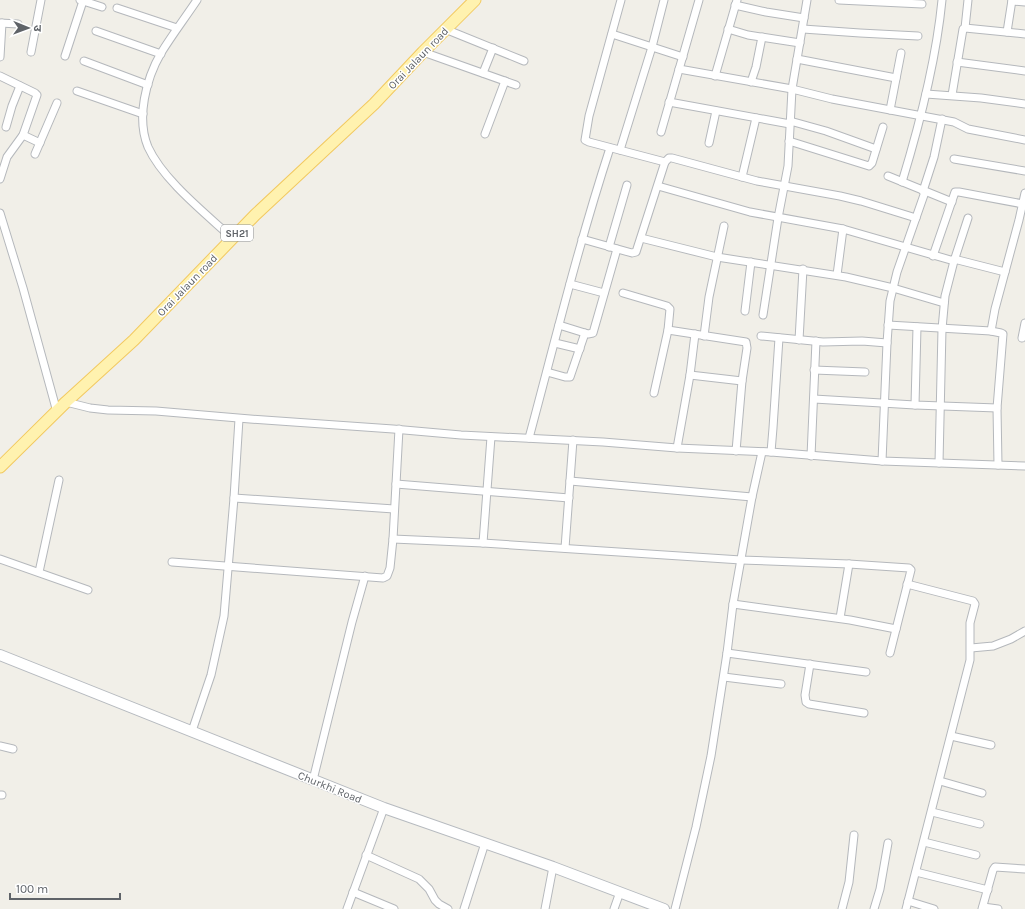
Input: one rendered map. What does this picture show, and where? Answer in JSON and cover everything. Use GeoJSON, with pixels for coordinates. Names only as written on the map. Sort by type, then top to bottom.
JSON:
{"type":"FeatureCollection","features":[{"type":"Feature","properties":{"kind":"main road","name":"Orai Jalaun road"},"geometry":{"type":"LineString","coordinates":[[1,465],[66,402],[134,340],[232,238],[374,104],[445,29],[476,0]]}},
{"type":"Feature","properties":{"kind":"street"},"geometry":{"type":"LineString","coordinates":[[31,52],[41,0]]}},
{"type":"Feature","properties":{"kind":"street"},"geometry":{"type":"LineString","coordinates":[[621,0],[584,137],[585,140],[589,142],[665,162]]}},
{"type":"Feature","properties":{"kind":"street"},"geometry":{"type":"LineString","coordinates":[[620,150],[652,47],[664,0]]}},
{"type":"Feature","properties":{"kind":"street"},"geometry":{"type":"LineString","coordinates":[[661,132],[699,0]]}},
{"type":"Feature","properties":{"kind":"street"},"geometry":{"type":"LineString","coordinates":[[764,315],[778,218],[788,166],[792,89],[807,0]]}},
{"type":"Feature","properties":{"kind":"street"},"geometry":{"type":"LineString","coordinates":[[839,0],[922,4]]}},
{"type":"Feature","properties":{"kind":"street"},"geometry":{"type":"LineString","coordinates":[[902,182],[922,116],[937,38],[942,0]]}},
{"type":"Feature","properties":{"kind":"street"},"geometry":{"type":"LineString","coordinates":[[952,95],[962,32],[965,28],[968,0]]}},
{"type":"Feature","properties":{"kind":"street"},"geometry":{"type":"LineString","coordinates":[[65,56],[85,1],[102,7]]}},
{"type":"Feature","properties":{"kind":"street"},"geometry":{"type":"LineString","coordinates":[[195,1],[161,54],[148,85],[143,114],[144,131],[148,146],[154,158],[166,174],[186,196],[232,238]]}},
{"type":"Feature","properties":{"kind":"street"},"geometry":{"type":"LineString","coordinates":[[1007,32],[1012,1],[1025,2]]}},
{"type":"Feature","properties":{"kind":"street"},"geometry":{"type":"LineString","coordinates":[[715,76],[736,2],[766,12],[804,18]]}},
{"type":"Feature","properties":{"kind":"street"},"geometry":{"type":"LineString","coordinates":[[117,8],[178,28]]}},
{"type":"Feature","properties":{"kind":"street"},"geometry":{"type":"LineString","coordinates":[[0,57],[1,23],[18,24]]}},
{"type":"Feature","properties":{"kind":"street"},"geometry":{"type":"LineString","coordinates":[[965,28],[1025,34]]}},
{"type":"Feature","properties":{"kind":"street"},"geometry":{"type":"LineString","coordinates":[[445,29],[524,61]]}},
{"type":"Feature","properties":{"kind":"street"},"geometry":{"type":"LineString","coordinates":[[728,29],[762,37],[800,43]]}},
{"type":"Feature","properties":{"kind":"street"},"geometry":{"type":"LineString","coordinates":[[803,29],[860,34],[918,36]]}},
{"type":"Feature","properties":{"kind":"street"},"geometry":{"type":"LineString","coordinates":[[96,31],[161,54]]}},
{"type":"Feature","properties":{"kind":"street"},"geometry":{"type":"LineString","coordinates":[[612,34],[683,57]]}},
{"type":"Feature","properties":{"kind":"street"},"geometry":{"type":"LineString","coordinates":[[751,82],[756,67],[762,37]]}},
{"type":"Feature","properties":{"kind":"street"},"geometry":{"type":"LineString","coordinates":[[483,73],[493,48]]}},
{"type":"Feature","properties":{"kind":"street"},"geometry":{"type":"LineString","coordinates":[[423,52],[516,85]]}},
{"type":"Feature","properties":{"kind":"street"},"geometry":{"type":"LineString","coordinates":[[890,110],[901,53]]}},
{"type":"Feature","properties":{"kind":"street"},"geometry":{"type":"LineString","coordinates":[[797,59],[896,78]]}},
{"type":"Feature","properties":{"kind":"street"},"geometry":{"type":"LineString","coordinates":[[84,61],[148,85]]}},
{"type":"Feature","properties":{"kind":"street"},"geometry":{"type":"LineString","coordinates":[[957,62],[1025,71]]}},
{"type":"Feature","properties":{"kind":"street"},"geometry":{"type":"LineString","coordinates":[[679,69],[792,89],[832,99],[958,123],[968,129],[1025,140]]}},
{"type":"Feature","properties":{"kind":"street"},"geometry":{"type":"LineString","coordinates":[[0,76],[37,95],[23,136],[8,157],[0,179]]}},
{"type":"Feature","properties":{"kind":"street"},"geometry":{"type":"LineString","coordinates":[[485,134],[504,81]]}},
{"type":"Feature","properties":{"kind":"street"},"geometry":{"type":"LineString","coordinates":[[6,127],[20,86]]}},
{"type":"Feature","properties":{"kind":"street"},"geometry":{"type":"LineString","coordinates":[[77,91],[143,114]]}},
{"type":"Feature","properties":{"kind":"street"},"geometry":{"type":"LineString","coordinates":[[926,94],[952,95],[1025,104]]}},
{"type":"Feature","properties":{"kind":"street"},"geometry":{"type":"LineString","coordinates":[[669,102],[820,129],[876,149]]}},
{"type":"Feature","properties":{"kind":"street"},"geometry":{"type":"LineString","coordinates":[[35,154],[57,103]]}},
{"type":"Feature","properties":{"kind":"street"},"geometry":{"type":"LineString","coordinates":[[709,143],[716,111]]}},
{"type":"Feature","properties":{"kind":"street"},"geometry":{"type":"LineString","coordinates":[[742,177],[756,118]]}},
{"type":"Feature","properties":{"kind":"street"},"geometry":{"type":"LineString","coordinates":[[882,461],[888,325],[893,288],[934,157],[942,120]]}},
{"type":"Feature","properties":{"kind":"street"},"geometry":{"type":"LineString","coordinates":[[789,141],[866,166],[870,165],[883,127]]}},
{"type":"Feature","properties":{"kind":"street"},"geometry":{"type":"LineString","coordinates":[[23,136],[40,143]]}},
{"type":"Feature","properties":{"kind":"street"},"geometry":{"type":"LineString","coordinates":[[529,438],[595,192],[610,148]]}},
{"type":"Feature","properties":{"kind":"street"},"geometry":{"type":"LineString","coordinates":[[582,239],[617,249],[634,253],[636,252],[665,162],[667,159],[672,158],[742,177],[862,201],[916,218]]}},
{"type":"Feature","properties":{"kind":"street"},"geometry":{"type":"LineString","coordinates":[[954,159],[1025,171]]}},
{"type":"Feature","properties":{"kind":"street"},"geometry":{"type":"LineString","coordinates":[[888,176],[952,202]]}},
{"type":"Feature","properties":{"kind":"street"},"geometry":{"type":"LineString","coordinates":[[609,247],[628,185]]}},
{"type":"Feature","properties":{"kind":"street"},"geometry":{"type":"LineString","coordinates":[[658,186],[733,208],[778,218],[844,229],[933,256],[1005,272]]}},
{"type":"Feature","properties":{"kind":"street"},"geometry":{"type":"LineString","coordinates":[[933,256],[954,194],[957,192],[1023,204]]}},
{"type":"Feature","properties":{"kind":"street"},"geometry":{"type":"LineString","coordinates":[[991,331],[1005,272],[1022,221],[1025,193]]}},
{"type":"Feature","properties":{"kind":"street"},"geometry":{"type":"LineString","coordinates":[[0,213],[21,281],[57,412]]}},
{"type":"Feature","properties":{"kind":"street"},"geometry":{"type":"LineString","coordinates":[[938,463],[944,303],[949,277],[968,218]]}},
{"type":"Feature","properties":{"kind":"street"},"geometry":{"type":"LineString","coordinates":[[704,336],[717,257],[724,226]]}},
{"type":"Feature","properties":{"kind":"street"},"geometry":{"type":"LineString","coordinates":[[837,275],[844,229]]}},
{"type":"Feature","properties":{"kind":"street"},"geometry":{"type":"LineString","coordinates":[[641,238],[717,257],[837,275],[893,288],[944,303]]}},
{"type":"Feature","properties":{"kind":"street"},"geometry":{"type":"LineString","coordinates":[[560,325],[585,333],[591,334],[594,331],[617,249]]}},
{"type":"Feature","properties":{"kind":"street"},"geometry":{"type":"LineString","coordinates":[[745,311],[751,262]]}},
{"type":"Feature","properties":{"kind":"street"},"geometry":{"type":"LineString","coordinates":[[799,340],[803,269]]}},
{"type":"Feature","properties":{"kind":"street"},"geometry":{"type":"LineString","coordinates":[[570,284],[604,293]]}},
{"type":"Feature","properties":{"kind":"street"},"geometry":{"type":"LineString","coordinates":[[623,293],[670,307],[671,312],[668,330],[654,393]]}},
{"type":"Feature","properties":{"kind":"street"},"geometry":{"type":"LineString","coordinates":[[1022,338],[1025,323]]}},
{"type":"Feature","properties":{"kind":"street"},"geometry":{"type":"LineString","coordinates":[[888,325],[991,331],[1003,334],[997,408],[998,465]]}},
{"type":"Feature","properties":{"kind":"street"},"geometry":{"type":"LineString","coordinates":[[915,405],[918,327]]}},
{"type":"Feature","properties":{"kind":"street"},"geometry":{"type":"LineString","coordinates":[[668,330],[746,342],[747,348],[742,381],[736,451]]}},
{"type":"Feature","properties":{"kind":"street"},"geometry":{"type":"LineString","coordinates":[[547,372],[570,377],[585,333]]}},
{"type":"Feature","properties":{"kind":"street"},"geometry":{"type":"LineString","coordinates":[[677,448],[690,375],[695,334]]}},
{"type":"Feature","properties":{"kind":"street"},"geometry":{"type":"LineString","coordinates":[[762,336],[816,341],[862,341],[887,343]]}},
{"type":"Feature","properties":{"kind":"street"},"geometry":{"type":"LineString","coordinates":[[771,452],[774,428],[779,338]]}},
{"type":"Feature","properties":{"kind":"street"},"geometry":{"type":"LineString","coordinates":[[811,456],[816,341]]}},
{"type":"Feature","properties":{"kind":"street"},"geometry":{"type":"LineString","coordinates":[[555,343],[580,349]]}},
{"type":"Feature","properties":{"kind":"street"},"geometry":{"type":"LineString","coordinates":[[814,370],[865,372]]}},
{"type":"Feature","properties":{"kind":"street"},"geometry":{"type":"LineString","coordinates":[[690,375],[742,381]]}},
{"type":"Feature","properties":{"kind":"street"},"geometry":{"type":"LineString","coordinates":[[814,399],[997,408]]}},
{"type":"Feature","properties":{"kind":"street"},"geometry":{"type":"LineString","coordinates":[[66,402],[96,409],[156,411],[239,419],[399,429],[491,437],[573,440],[677,448],[771,452],[882,461],[1025,466]]}},
{"type":"Feature","properties":{"kind":"street"},"geometry":{"type":"LineString","coordinates":[[192,731],[211,675],[219,645],[224,616],[239,419]]}},
{"type":"Feature","properties":{"kind":"street"},"geometry":{"type":"LineString","coordinates":[[172,562],[383,578],[387,576],[390,568],[399,429]]}},
{"type":"Feature","properties":{"kind":"street"},"geometry":{"type":"LineString","coordinates":[[483,543],[491,437]]}},
{"type":"Feature","properties":{"kind":"street"},"geometry":{"type":"LineString","coordinates":[[565,548],[573,440]]}},
{"type":"Feature","properties":{"kind":"street"},"geometry":{"type":"LineString","coordinates":[[676,909],[696,827],[711,756],[728,653],[733,604],[752,496],[762,452]]}},
{"type":"Feature","properties":{"kind":"street"},"geometry":{"type":"LineString","coordinates":[[39,572],[59,480]]}},
{"type":"Feature","properties":{"kind":"street"},"geometry":{"type":"LineString","coordinates":[[570,481],[752,496]]}},
{"type":"Feature","properties":{"kind":"street"},"geometry":{"type":"LineString","coordinates":[[396,484],[569,498]]}},
{"type":"Feature","properties":{"kind":"street"},"geometry":{"type":"LineString","coordinates":[[234,498],[394,509]]}},
{"type":"Feature","properties":{"kind":"street"},"geometry":{"type":"LineString","coordinates":[[392,539],[483,543],[741,560],[909,568],[911,570],[890,653]]}},
{"type":"Feature","properties":{"kind":"street"},"geometry":{"type":"LineString","coordinates":[[0,558],[88,590]]}},
{"type":"Feature","properties":{"kind":"street"},"geometry":{"type":"LineString","coordinates":[[840,618],[849,564]]}},
{"type":"Feature","properties":{"kind":"street"},"geometry":{"type":"LineString","coordinates":[[314,780],[352,622],[365,576]]}},
{"type":"Feature","properties":{"kind":"street"},"geometry":{"type":"LineString","coordinates":[[906,909],[970,660],[970,623],[975,604],[973,601],[907,584]]}},
{"type":"Feature","properties":{"kind":"street"},"geometry":{"type":"LineString","coordinates":[[733,604],[840,618],[896,629]]}},
{"type":"Feature","properties":{"kind":"street"},"geometry":{"type":"LineString","coordinates":[[971,648],[993,646],[1025,632]]}},
{"type":"Feature","properties":{"kind":"street"},"geometry":{"type":"LineString","coordinates":[[728,653],[866,672]]}},
{"type":"Feature","properties":{"kind":"street","name":"Churkhi Road"},"geometry":{"type":"LineString","coordinates":[[0,655],[384,808],[553,866],[662,909]]}},
{"type":"Feature","properties":{"kind":"street"},"geometry":{"type":"LineString","coordinates":[[810,664],[805,695],[806,702],[809,704],[864,713]]}},
{"type":"Feature","properties":{"kind":"street"},"geometry":{"type":"LineString","coordinates":[[724,677],[781,684]]}},
{"type":"Feature","properties":{"kind":"street"},"geometry":{"type":"LineString","coordinates":[[951,736],[991,745]]}},
{"type":"Feature","properties":{"kind":"street"},"geometry":{"type":"LineString","coordinates":[[0,746],[13,749]]}},
{"type":"Feature","properties":{"kind":"street"},"geometry":{"type":"LineString","coordinates":[[940,781],[982,793]]}},
{"type":"Feature","properties":{"kind":"street"},"geometry":{"type":"LineString","coordinates":[[346,909],[384,808]]}},
{"type":"Feature","properties":{"kind":"street"},"geometry":{"type":"LineString","coordinates":[[932,812],[980,824]]}},
{"type":"Feature","properties":{"kind":"street"},"geometry":{"type":"LineString","coordinates":[[842,909],[850,875],[854,835]]}},
{"type":"Feature","properties":{"kind":"street"},"geometry":{"type":"LineString","coordinates":[[924,842],[976,855]]}},
{"type":"Feature","properties":{"kind":"street"},"geometry":{"type":"LineString","coordinates":[[464,909],[485,843]]}},
{"type":"Feature","properties":{"kind":"street"},"geometry":{"type":"LineString","coordinates":[[874,909],[880,889],[888,843]]}},
{"type":"Feature","properties":{"kind":"street"},"geometry":{"type":"LineString","coordinates":[[366,855],[419,879],[429,889],[435,900],[448,909]]}},
{"type":"Feature","properties":{"kind":"street"},"geometry":{"type":"LineString","coordinates":[[545,909],[553,866]]}},
{"type":"Feature","properties":{"kind":"street"},"geometry":{"type":"LineString","coordinates":[[998,909],[983,908],[995,867],[1025,869]]}},
{"type":"Feature","properties":{"kind":"street"},"geometry":{"type":"LineString","coordinates":[[916,872],[988,890]]}},
{"type":"Feature","properties":{"kind":"street"},"geometry":{"type":"LineString","coordinates":[[353,892],[394,909]]}},
{"type":"Feature","properties":{"kind":"street"},"geometry":{"type":"LineString","coordinates":[[614,909],[620,892]]}},
{"type":"Feature","properties":{"kind":"street"},"geometry":{"type":"LineString","coordinates":[[908,901],[934,909]]}}]}
